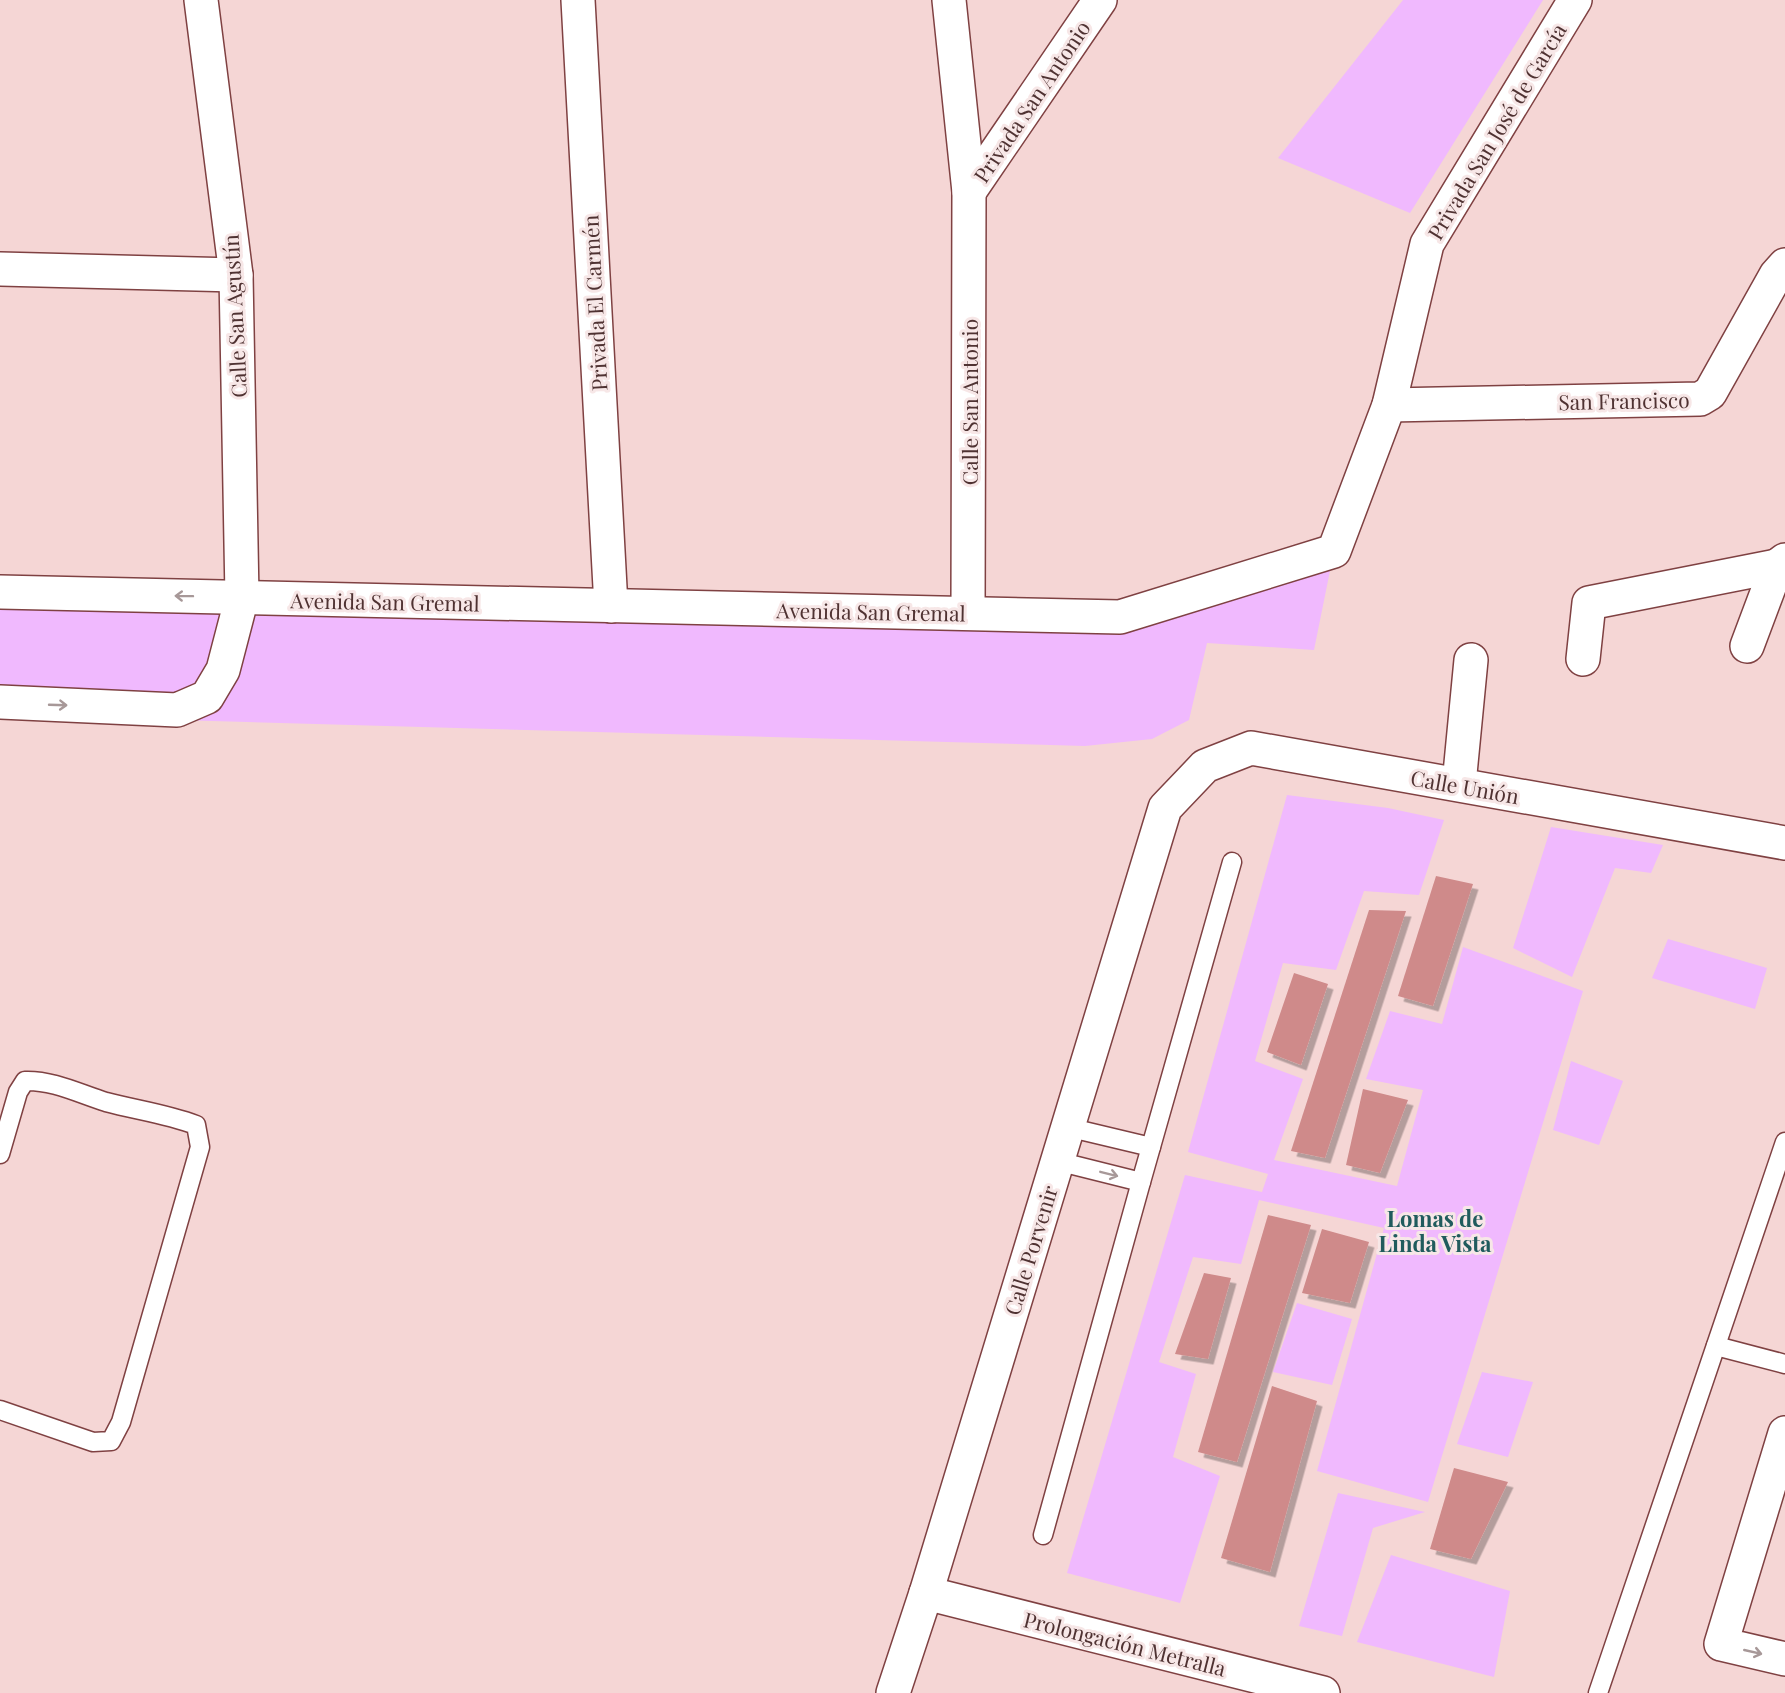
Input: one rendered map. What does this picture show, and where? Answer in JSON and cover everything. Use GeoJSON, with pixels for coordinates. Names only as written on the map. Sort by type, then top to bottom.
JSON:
{"type":"FeatureCollection","features":[{"type":"Feature","properties":{"kind":"street","name":"Calle San Agustín"},"geometry":{"type":"LineString","coordinates":[[201,0],[236,275],[242,597]]}},
{"type":"Feature","properties":{"kind":"street","name":"Privada El Carmén"},"geometry":{"type":"LineString","coordinates":[[578,0],[611,606]]}},
{"type":"Feature","properties":{"kind":"street","name":"Privada San Antonio"},"geometry":{"type":"LineString","coordinates":[[949,0],[969,192]]}},
{"type":"Feature","properties":{"kind":"street","name":"Privada San Antonio"},"geometry":{"type":"LineString","coordinates":[[969,192],[1100,0]]}},
{"type":"Feature","properties":{"kind":"street","name":"Privada San José de García"},"geometry":{"type":"LineString","coordinates":[[1389,405],[1427,244],[1575,0]]}},
{"type":"Feature","properties":{"kind":"street","name":"Calle San Antonio"},"geometry":{"type":"LineString","coordinates":[[968,613],[969,192]]}},
{"type":"Feature","properties":{"kind":"street","name":"San Francisco"},"geometry":{"type":"LineString","coordinates":[[1389,405],[1700,399],[1710,393],[1776,275],[1785,266]]}},
{"type":"Feature","properties":{"kind":"street"},"geometry":{"type":"LineString","coordinates":[[0,269],[236,275]]}},
{"type":"Feature","properties":{"kind":"street","name":"Avenida San Gremal"},"geometry":{"type":"LineString","coordinates":[[0,592],[1120,617],[1334,551],[1389,405]]}},
{"type":"Feature","properties":{"kind":"street"},"geometry":{"type":"LineString","coordinates":[[1747,645],[1781,563]]}},
{"type":"Feature","properties":{"kind":"street"},"geometry":{"type":"LineString","coordinates":[[1583,659],[1589,603],[1781,563]]}},
{"type":"Feature","properties":{"kind":"street"},"geometry":{"type":"LineString","coordinates":[[0,702],[177,710],[207,697],[223,670],[242,597]]}},
{"type":"Feature","properties":{"kind":"street"},"geometry":{"type":"LineString","coordinates":[[1459,784],[1471,660]]}},
{"type":"Feature","properties":{"kind":"street","name":"Calle Unión"},"geometry":{"type":"LineString","coordinates":[[1165,807],[1205,766],[1251,748],[1785,843]]}},
{"type":"Feature","properties":{"kind":"street","name":"Calle Porvenir"},"geometry":{"type":"LineString","coordinates":[[893,1693],[926,1593],[1165,807]]}},
{"type":"Feature","properties":{"kind":"street"},"geometry":{"type":"LineString","coordinates":[[1785,1434],[1721,1644],[1785,1659]]}},
{"type":"Feature","properties":{"kind":"street","name":"Prolongación Metralla"},"geometry":{"type":"LineString","coordinates":[[926,1593],[1323,1693]]}},
{"type":"Feature","properties":{"kind":"lane"},"geometry":{"type":"LineString","coordinates":[[1043,1535],[1232,862]]}},
{"type":"Feature","properties":{"kind":"lane"},"geometry":{"type":"LineString","coordinates":[[0,1154],[18,1092],[25,1081],[40,1080],[107,1102],[177,1118],[196,1125],[200,1147],[120,1422],[111,1441],[93,1442],[0,1410]]}},
{"type":"Feature","properties":{"kind":"lane"},"geometry":{"type":"LineString","coordinates":[[1066,1127],[1151,1147]]}},
{"type":"Feature","properties":{"kind":"lane"},"geometry":{"type":"LineString","coordinates":[[1598,1693],[1785,1142]]}},
{"type":"Feature","properties":{"kind":"lane"},"geometry":{"type":"LineString","coordinates":[[1057,1161],[1141,1182]]}},
{"type":"Feature","properties":{"kind":"lane"},"geometry":{"type":"LineString","coordinates":[[1716,1346],[1785,1364]]}},
{"type":"Feature","properties":{"kind":"shaded area"},"geometry":{"type":"Polygon","coordinates":[[[1403,0],[1543,0],[1410,213],[1278,158],[1403,0]]]}},
{"type":"Feature","properties":{"kind":"shaded area"},"geometry":{"type":"Polygon","coordinates":[[[1334,551],[1314,650],[1207,643],[1189,720],[1152,739],[1085,746],[0,715],[0,592],[1120,617],[1334,551]]]}},
{"type":"Feature","properties":{"kind":"shaded area"},"geometry":{"type":"Polygon","coordinates":[[[1287,795],[1388,808],[1444,820],[1419,895],[1364,891],[1336,970],[1283,963],[1255,1061],[1303,1079],[1274,1160],[1397,1186],[1423,1090],[1366,1079],[1390,1011],[1442,1024],[1463,947],[1583,991],[1428,1502],[1317,1471],[1384,1228],[1259,1200],[1241,1264],[1193,1257],[1159,1362],[1196,1374],[1173,1457],[1220,1476],[1180,1603],[1067,1573],[1185,1175],[1262,1192],[1268,1174],[1188,1152],[1287,795]]]}},
{"type":"Feature","properties":{"kind":"shaded area"},"geometry":{"type":"Polygon","coordinates":[[[1551,827],[1663,845],[1651,873],[1615,868],[1572,977],[1513,948],[1551,827]]]}},
{"type":"Feature","properties":{"kind":"shaded area"},"geometry":{"type":"Polygon","coordinates":[[[1668,939],[1767,968],[1755,1009],[1652,978],[1668,939]]]}},
{"type":"Feature","properties":{"kind":"shaded area"},"geometry":{"type":"Polygon","coordinates":[[[1571,1061],[1623,1081],[1599,1145],[1553,1130],[1571,1061]]]}},
{"type":"Feature","properties":{"kind":"shaded area"},"geometry":{"type":"Polygon","coordinates":[[[1297,1303],[1352,1319],[1332,1385],[1273,1372],[1297,1303]]]}},
{"type":"Feature","properties":{"kind":"shaded area"},"geometry":{"type":"Polygon","coordinates":[[[1482,1372],[1533,1382],[1508,1457],[1457,1444],[1482,1372]]]}},
{"type":"Feature","properties":{"kind":"shaded area"},"geometry":{"type":"Polygon","coordinates":[[[1338,1493],[1425,1512],[1373,1528],[1342,1636],[1299,1626],[1338,1493]]]}},
{"type":"Feature","properties":{"kind":"shaded area"},"geometry":{"type":"Polygon","coordinates":[[[1391,1555],[1510,1591],[1494,1677],[1357,1642],[1391,1555]]]}},
{"type":"Feature","properties":{"kind":"building"},"geometry":{"type":"Polygon","coordinates":[[[1436,876],[1473,884],[1433,1006],[1398,996],[1436,876]]]}},
{"type":"Feature","properties":{"kind":"building"},"geometry":{"type":"Polygon","coordinates":[[[1369,910],[1406,911],[1325,1158],[1291,1151],[1369,910]]]}},
{"type":"Feature","properties":{"kind":"building"},"geometry":{"type":"Polygon","coordinates":[[[1294,973],[1328,984],[1301,1065],[1267,1052],[1294,973]]]}},
{"type":"Feature","properties":{"kind":"building"},"geometry":{"type":"Polygon","coordinates":[[[1363,1089],[1408,1100],[1380,1173],[1346,1165],[1363,1089]]]}},
{"type":"Feature","properties":{"kind":"building"},"geometry":{"type":"Polygon","coordinates":[[[1268,1215],[1311,1225],[1237,1462],[1198,1452],[1268,1215]]]}},
{"type":"Feature","properties":{"kind":"building"},"geometry":{"type":"Polygon","coordinates":[[[1322,1229],[1369,1242],[1350,1303],[1302,1293],[1322,1229]]]}},
{"type":"Feature","properties":{"kind":"building"},"geometry":{"type":"Polygon","coordinates":[[[1204,1273],[1231,1278],[1208,1359],[1175,1354],[1204,1273]]]}},
{"type":"Feature","properties":{"kind":"building"},"geometry":{"type":"Polygon","coordinates":[[[1272,1386],[1317,1401],[1270,1572],[1221,1558],[1272,1386]]]}},
{"type":"Feature","properties":{"kind":"building"},"geometry":{"type":"Polygon","coordinates":[[[1454,1468],[1508,1482],[1471,1559],[1430,1549],[1454,1468]]]}},
{"type":"Feature","properties":{"kind":"district","name":"Lomas de Linda Vista"},"geometry":{"type":"Point","coordinates":[1435,1230]}}]}
